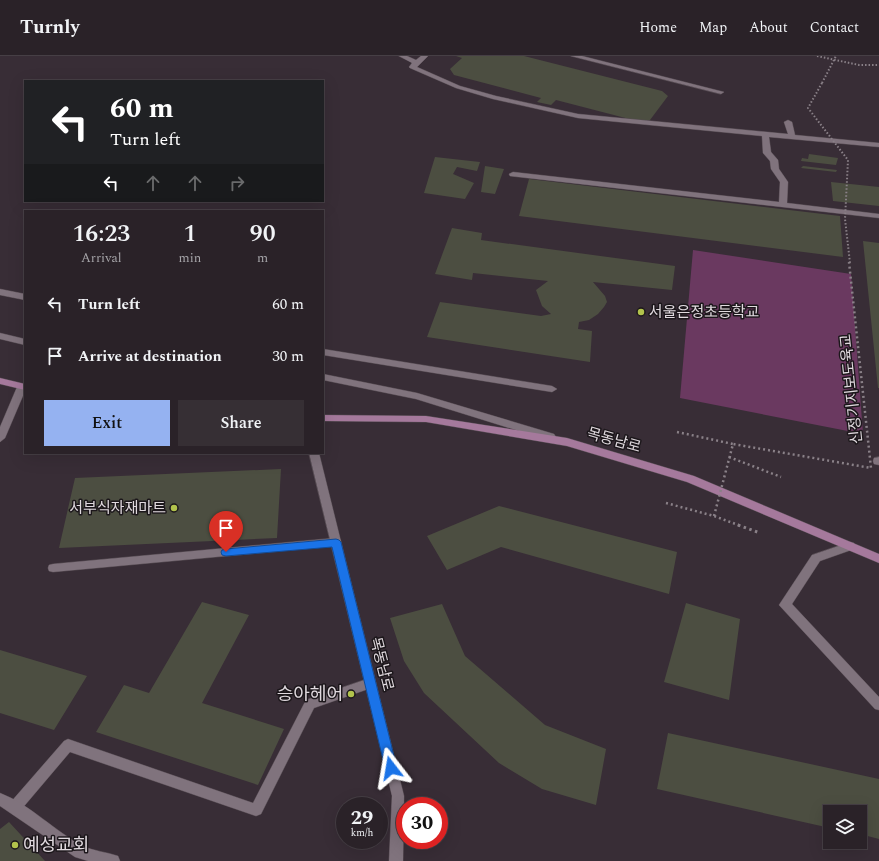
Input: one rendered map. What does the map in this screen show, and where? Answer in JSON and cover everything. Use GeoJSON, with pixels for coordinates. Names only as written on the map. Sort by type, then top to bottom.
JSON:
{"type":"FeatureCollection","features":[{"type":"Feature","properties":{"kind":"main road"},"geometry":{"type":"LineString","coordinates":[[0,381],[23,387]]}},
{"type":"Feature","properties":{"kind":"main road","name":"목동남로"},"geometry":{"type":"LineString","coordinates":[[324,418],[426,419],[567,442],[690,479],[879,559]]}},
{"type":"Feature","properties":{"kind":"street"},"geometry":{"type":"LineString","coordinates":[[402,56],[417,63]]}},
{"type":"Feature","properties":{"kind":"street"},"geometry":{"type":"LineString","coordinates":[[425,56],[412,67],[458,87],[495,98],[578,116],[879,145]]}},
{"type":"Feature","properties":{"kind":"street"},"geometry":{"type":"LineString","coordinates":[[574,56],[721,92]]}},
{"type":"Feature","properties":{"kind":"street"},"geometry":{"type":"LineString","coordinates":[[788,122],[792,136]]}},
{"type":"Feature","properties":{"kind":"street"},"geometry":{"type":"LineString","coordinates":[[765,134],[767,153],[774,160],[775,169],[784,182],[782,205]]}},
{"type":"Feature","properties":{"kind":"street"},"geometry":{"type":"LineString","coordinates":[[513,174],[879,216]]}},
{"type":"Feature","properties":{"kind":"street"},"geometry":{"type":"LineString","coordinates":[[0,292],[24,297]]}},
{"type":"Feature","properties":{"kind":"street"},"geometry":{"type":"LineString","coordinates":[[0,336],[24,342]]}},
{"type":"Feature","properties":{"kind":"street"},"geometry":{"type":"LineString","coordinates":[[324,352],[552,388]]}},
{"type":"Feature","properties":{"kind":"street"},"geometry":{"type":"LineString","coordinates":[[324,377],[417,396],[567,442]]}},
{"type":"Feature","properties":{"kind":"street"},"geometry":{"type":"LineString","coordinates":[[0,438],[23,387]]}},
{"type":"Feature","properties":{"kind":"street","name":"목동남로"},"geometry":{"type":"LineString","coordinates":[[314,454],[398,796],[396,861]]}},
{"type":"Feature","properties":{"kind":"street"},"geometry":{"type":"LineString","coordinates":[[53,568],[336,542]]}},
{"type":"Feature","properties":{"kind":"street"},"geometry":{"type":"LineString","coordinates":[[850,546],[816,558],[785,605],[879,705]]}},
{"type":"Feature","properties":{"kind":"street"},"geometry":{"type":"LineString","coordinates":[[15,807],[68,746],[256,810],[310,704],[370,683]]}},
{"type":"Feature","properties":{"kind":"street"},"geometry":{"type":"LineString","coordinates":[[0,800],[15,807],[80,852],[113,861]]}},
{"type":"Feature","properties":{"kind":"path"},"geometry":{"type":"LineString","coordinates":[[818,56],[859,65],[879,65]]}},
{"type":"Feature","properties":{"kind":"path","name":"신정기지보도육교"},"geometry":{"type":"LineString","coordinates":[[733,444],[871,468],[845,219],[848,160],[808,108],[836,56]]}},
{"type":"Feature","properties":{"kind":"path"},"geometry":{"type":"LineString","coordinates":[[677,432],[733,444],[714,516]]}},
{"type":"Feature","properties":{"kind":"path"},"geometry":{"type":"LineString","coordinates":[[729,457],[781,477]]}},
{"type":"Feature","properties":{"kind":"path"},"geometry":{"type":"LineString","coordinates":[[666,503],[714,516],[760,533]]}},
{"type":"Feature","properties":{"kind":"shaded area"},"geometry":{"type":"Polygon","coordinates":[[[693,250],[851,274],[863,434],[680,398],[693,250]]]}},
{"type":"Feature","properties":{"kind":"building"},"geometry":{"type":"Polygon","coordinates":[[[456,56],[524,56],[662,91],[668,96],[650,120],[637,121],[556,100],[551,105],[537,102],[541,98],[454,75],[450,69],[462,58],[456,56]]]}},
{"type":"Feature","properties":{"kind":"building"},"geometry":{"type":"Polygon","coordinates":[[[809,154],[838,158],[836,165],[801,161],[802,158],[808,159],[809,154]]]}},
{"type":"Feature","properties":{"kind":"building"},"geometry":{"type":"Polygon","coordinates":[[[435,157],[480,162],[477,171],[457,167],[453,174],[474,183],[465,199],[424,193],[435,157]]]}},
{"type":"Feature","properties":{"kind":"building"},"geometry":{"type":"Polygon","coordinates":[[[485,166],[504,169],[495,194],[481,192],[485,166]]]}},
{"type":"Feature","properties":{"kind":"building"},"geometry":{"type":"Polygon","coordinates":[[[803,166],[837,170],[836,172],[801,168],[803,166]]]}},
{"type":"Feature","properties":{"kind":"building"},"geometry":{"type":"Polygon","coordinates":[[[529,179],[840,216],[843,257],[519,216],[529,179]]]}},
{"type":"Feature","properties":{"kind":"building"},"geometry":{"type":"Polygon","coordinates":[[[831,182],[879,187],[879,206],[833,201],[831,182]]]}},
{"type":"Feature","properties":{"kind":"building"},"geometry":{"type":"Polygon","coordinates":[[[452,228],[482,233],[481,240],[675,266],[672,290],[593,282],[605,296],[607,302],[598,314],[589,320],[579,322],[578,329],[592,331],[590,362],[427,337],[440,302],[541,316],[551,314],[542,306],[536,290],[548,281],[473,273],[472,280],[435,274],[452,228]]]}},
{"type":"Feature","properties":{"kind":"building"},"geometry":{"type":"Polygon","coordinates":[[[863,241],[879,243],[879,388],[878,388],[863,241]]]}},
{"type":"Feature","properties":{"kind":"building","name":"서부식자재마트"},"geometry":{"type":"Polygon","coordinates":[[[281,469],[277,538],[59,548],[75,478],[281,469]]]}},
{"type":"Feature","properties":{"kind":"building"},"geometry":{"type":"Polygon","coordinates":[[[499,506],[677,552],[669,594],[501,547],[447,570],[427,536],[499,506]]]}},
{"type":"Feature","properties":{"kind":"building"},"geometry":{"type":"Polygon","coordinates":[[[202,602],[249,615],[202,703],[284,729],[258,785],[96,732],[124,685],[149,693],[202,602]]]}},
{"type":"Feature","properties":{"kind":"building"},"geometry":{"type":"Polygon","coordinates":[[[686,603],[740,619],[729,700],[664,682],[686,603]]]}},
{"type":"Feature","properties":{"kind":"building"},"geometry":{"type":"Polygon","coordinates":[[[442,604],[465,656],[545,725],[606,749],[596,805],[542,789],[499,763],[424,693],[404,661],[390,618],[442,604]]]}},
{"type":"Feature","properties":{"kind":"building"},"geometry":{"type":"Polygon","coordinates":[[[0,650],[87,676],[54,730],[0,713],[0,650]]]}},
{"type":"Feature","properties":{"kind":"building"},"geometry":{"type":"Polygon","coordinates":[[[668,733],[879,779],[879,839],[867,836],[867,805],[823,805],[823,826],[657,789],[668,733]]]}},
{"type":"Feature","properties":{"kind":"building","name":"예성교회"},"geometry":{"type":"Polygon","coordinates":[[[9,822],[45,861],[0,861],[0,829],[9,822]]]}},
{"type":"Feature","properties":{"kind":"place","name":"서울은정초등학교"},"geometry":{"type":"Point","coordinates":[641,312]}},
{"type":"Feature","properties":{"kind":"place","name":"서부식자재마트"},"geometry":{"type":"Point","coordinates":[174,508]}},
{"type":"Feature","properties":{"kind":"place","name":"승아헤어"},"geometry":{"type":"Point","coordinates":[351,694]}},
{"type":"Feature","properties":{"kind":"place","name":"예성교회"},"geometry":{"type":"Point","coordinates":[15,845]}},
{"type":"Feature","properties":{"kind":"route"},"geometry":{"type":"LineString","coordinates":[[226,552],[336,542],[391,768]]}}]}
